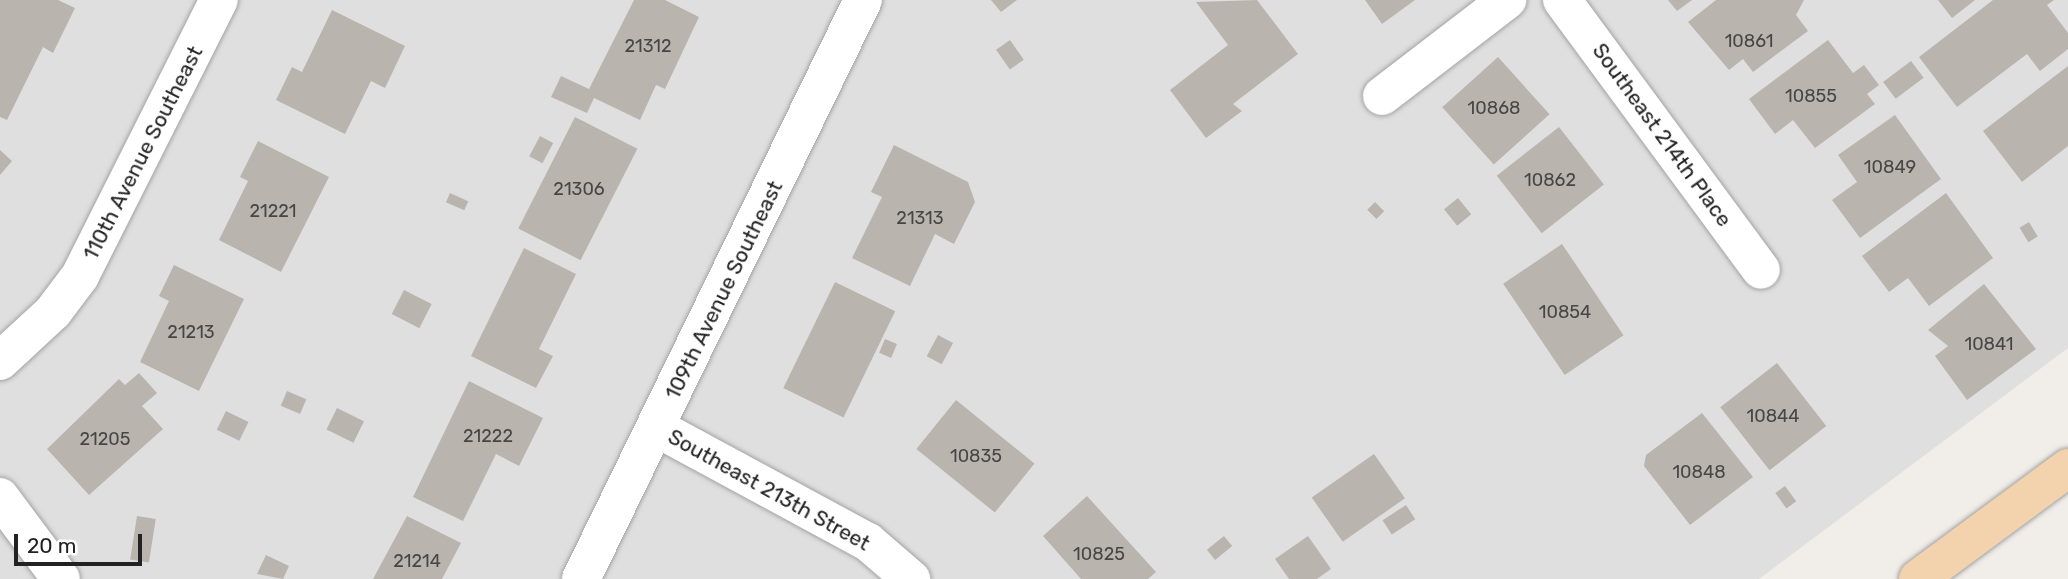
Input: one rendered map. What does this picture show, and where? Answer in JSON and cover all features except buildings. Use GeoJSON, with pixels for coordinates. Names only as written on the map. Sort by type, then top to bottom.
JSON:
{"type":"FeatureCollection","features":[{"type":"Feature","properties":{"kind":"main road"},"geometry":{"type":"LineString","coordinates":[[1918,579],[2068,468]]}},
{"type":"Feature","properties":{"kind":"street","name":"110th Avenue Southeast"},"geometry":{"type":"LineString","coordinates":[[0,361],[53,312],[80,276],[219,0]]}},
{"type":"Feature","properties":{"kind":"street","name":"109th Avenue Southeast"},"geometry":{"type":"LineString","coordinates":[[581,579],[657,428],[863,0]]}},
{"type":"Feature","properties":{"kind":"street"},"geometry":{"type":"LineString","coordinates":[[1382,96],[1507,0]]}},
{"type":"Feature","properties":{"kind":"street","name":"Southeast 214th Place"},"geometry":{"type":"LineString","coordinates":[[1562,0],[1761,270]]}},
{"type":"Feature","properties":{"kind":"street","name":"Southeast 213th Street"},"geometry":{"type":"LineString","coordinates":[[657,428],[868,542],[911,579]]}},
{"type":"Feature","properties":{"kind":"street"},"geometry":{"type":"LineString","coordinates":[[0,497],[61,579]]}},
{"type":"Feature","properties":{"kind":"shaded area"},"geometry":{"type":"Polygon","coordinates":[[[0,0],[2068,0],[2068,348],[1759,579],[0,579],[0,0]]]}}]}
